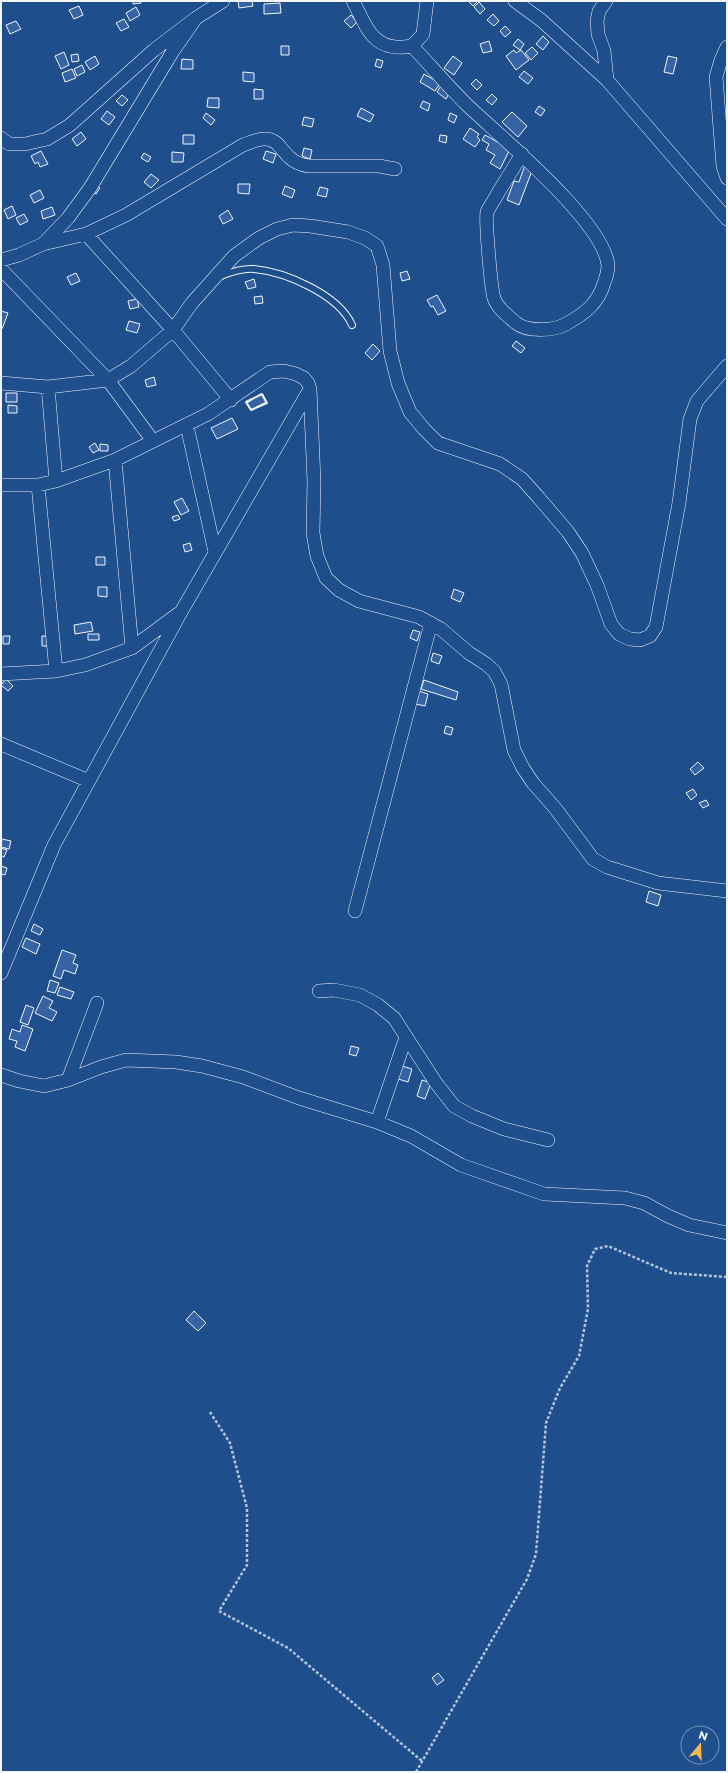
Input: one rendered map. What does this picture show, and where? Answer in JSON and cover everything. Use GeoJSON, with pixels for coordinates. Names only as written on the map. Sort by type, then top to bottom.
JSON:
{"type":"FeatureCollection","features":[{"type":"Feature","properties":{"kind":"street"},"geometry":{"type":"LineString","coordinates":[[1,138],[9,144],[26,144],[47,139],[64,129],[154,50],[196,18],[223,1]]}},
{"type":"Feature","properties":{"kind":"street"},"geometry":{"type":"LineString","coordinates":[[353,1],[370,34],[386,45],[400,48],[412,46],[423,34],[426,1]]}},
{"type":"Feature","properties":{"kind":"street"},"geometry":{"type":"LineString","coordinates":[[515,1],[541,20],[607,80],[727,219]]}},
{"type":"Feature","properties":{"kind":"street"},"geometry":{"type":"LineString","coordinates":[[606,1],[598,11],[597,21],[598,34],[604,51],[607,80]]}},
{"type":"Feature","properties":{"kind":"street"},"geometry":{"type":"LineString","coordinates":[[43,244],[68,218],[90,188],[173,51],[196,18]]}},
{"type":"Feature","properties":{"kind":"street"},"geometry":{"type":"LineString","coordinates":[[412,46],[464,102],[522,154],[578,213],[596,237],[603,251],[608,265],[601,294],[592,306],[581,316],[563,326],[547,330],[534,329],[519,325],[503,311],[494,299],[491,285],[487,213],[522,154]]}},
{"type":"Feature","properties":{"kind":"street"},"geometry":{"type":"LineString","coordinates":[[727,47],[716,77],[723,166],[727,178]]}},
{"type":"Feature","properties":{"kind":"street"},"geometry":{"type":"LineString","coordinates":[[1,260],[19,255],[43,244],[86,234],[126,215],[242,145],[256,140],[266,138],[274,141],[288,157],[298,164],[347,167],[379,166],[395,169]]}},
{"type":"Feature","properties":{"kind":"street"},"geometry":{"type":"LineString","coordinates":[[1,383],[48,387],[108,380],[131,366],[173,330],[192,303],[234,256],[259,238],[277,229],[293,225],[310,226],[348,232],[365,238],[377,246],[383,265],[390,351],[398,383],[410,412],[424,430],[438,443],[500,464],[522,479],[568,532],[582,553],[597,585],[611,624],[619,634],[630,639],[640,640],[650,636],[656,627],[679,503],[690,419],[697,401],[727,366]]}},
{"type":"Feature","properties":{"kind":"street"},"geometry":{"type":"LineString","coordinates":[[86,234],[173,330],[232,400]]}},
{"type":"Feature","properties":{"kind":"street"},"geometry":{"type":"LineString","coordinates":[[1,269],[108,380],[153,441]]}},
{"type":"Feature","properties":{"kind":"street"},"geometry":{"type":"LineString","coordinates":[[1,485],[38,486],[115,460],[187,426],[232,400],[270,372],[284,371],[304,378],[310,389],[314,481],[313,533],[318,556],[326,578],[339,590],[359,600],[419,617],[431,623],[441,629],[469,653],[494,671],[500,684],[514,750],[523,768],[533,783],[556,808],[593,859],[607,867],[658,883],[727,891]]}},
{"type":"Feature","properties":{"kind":"street"},"geometry":{"type":"LineString","coordinates":[[48,387],[56,481]]}},
{"type":"Feature","properties":{"kind":"street"},"geometry":{"type":"LineString","coordinates":[[1,973],[54,845],[181,612],[310,389]]}},
{"type":"Feature","properties":{"kind":"street"},"geometry":{"type":"LineString","coordinates":[[187,426],[215,552]]}},
{"type":"Feature","properties":{"kind":"street"},"geometry":{"type":"LineString","coordinates":[[115,460],[132,648]]}},
{"type":"Feature","properties":{"kind":"street"},"geometry":{"type":"LineString","coordinates":[[38,486],[56,671]]}},
{"type":"Feature","properties":{"kind":"street"},"geometry":{"type":"LineString","coordinates":[[1,674],[56,671],[85,665],[132,648],[181,612]]}},
{"type":"Feature","properties":{"kind":"street"},"geometry":{"type":"LineString","coordinates":[[355,910],[431,623]]}},
{"type":"Feature","properties":{"kind":"street"},"geometry":{"type":"LineString","coordinates":[[1,744],[89,781]]}},
{"type":"Feature","properties":{"kind":"street"},"geometry":{"type":"LineString","coordinates":[[319,991],[334,990],[360,995],[378,1005],[394,1018],[436,1083],[454,1106],[472,1116],[504,1129],[548,1140]]}},
{"type":"Feature","properties":{"kind":"street"},"geometry":{"type":"LineString","coordinates":[[68,1080],[97,1004]]}},
{"type":"Feature","properties":{"kind":"street"},"geometry":{"type":"LineString","coordinates":[[376,1122],[406,1037]]}},
{"type":"Feature","properties":{"kind":"street"},"geometry":{"type":"LineString","coordinates":[[1,1075],[18,1081],[44,1086],[68,1080],[101,1067],[126,1060],[176,1062],[202,1066],[243,1077],[299,1098],[376,1122],[411,1136],[461,1165],[544,1194],[625,1198],[644,1203],[689,1225],[727,1233]]}},
{"type":"Feature","properties":{"kind":"lane"},"geometry":{"type":"LineString","coordinates":[[213,278],[239,270],[253,269],[271,272],[305,284],[339,305],[348,316],[352,325]]}},
{"type":"Feature","properties":{"kind":"path"},"geometry":{"type":"LineString","coordinates":[[416,1772],[527,1579],[532,1567],[536,1554],[546,1422],[560,1388],[579,1356],[588,1309],[587,1266],[595,1249],[608,1246],[671,1273],[727,1277]]}},
{"type":"Feature","properties":{"kind":"path"},"geometry":{"type":"LineString","coordinates":[[210,1412],[230,1443],[247,1508],[247,1566],[219,1611],[288,1648],[422,1761]]}},
{"type":"Feature","properties":{"kind":"building"},"geometry":{"type":"Polygon","coordinates":[[[133,1],[141,1],[141,3],[133,4],[133,1]]]}},
{"type":"Feature","properties":{"kind":"building"},"geometry":{"type":"Polygon","coordinates":[[[238,1],[252,1],[253,6],[239,8],[238,1]]]}},
{"type":"Feature","properties":{"kind":"building"},"geometry":{"type":"Polygon","coordinates":[[[468,1],[478,1],[473,6],[468,1]]]}},
{"type":"Feature","properties":{"kind":"building"},"geometry":{"type":"Polygon","coordinates":[[[479,2],[485,9],[480,14],[474,7],[479,2]]]}},
{"type":"Feature","properties":{"kind":"building"},"geometry":{"type":"Polygon","coordinates":[[[280,3],[281,13],[264,14],[264,4],[280,3]]]}},
{"type":"Feature","properties":{"kind":"building"},"geometry":{"type":"Polygon","coordinates":[[[79,6],[83,15],[74,19],[69,10],[79,6]]]}},
{"type":"Feature","properties":{"kind":"building"},"geometry":{"type":"Polygon","coordinates":[[[136,7],[140,15],[130,21],[126,13],[136,7]]]}},
{"type":"Feature","properties":{"kind":"building"},"geometry":{"type":"Polygon","coordinates":[[[493,14],[499,21],[494,26],[487,20],[493,14]]]}},
{"type":"Feature","properties":{"kind":"building"},"geometry":{"type":"Polygon","coordinates":[[[351,15],[357,22],[351,28],[344,21],[351,15]]]}},
{"type":"Feature","properties":{"kind":"building"},"geometry":{"type":"Polygon","coordinates":[[[124,19],[129,27],[121,31],[116,23],[124,19]]]}},
{"type":"Feature","properties":{"kind":"building"},"geometry":{"type":"Polygon","coordinates":[[[16,21],[21,29],[10,34],[6,25],[16,21]]]}},
{"type":"Feature","properties":{"kind":"building"},"geometry":{"type":"Polygon","coordinates":[[[505,26],[511,32],[505,37],[500,31],[505,26]]]}},
{"type":"Feature","properties":{"kind":"building"},"geometry":{"type":"Polygon","coordinates":[[[543,36],[549,42],[543,50],[536,44],[543,36]]]}},
{"type":"Feature","properties":{"kind":"building"},"geometry":{"type":"Polygon","coordinates":[[[518,39],[524,44],[520,50],[513,45],[518,39]]]}},
{"type":"Feature","properties":{"kind":"building"},"geometry":{"type":"Polygon","coordinates":[[[489,41],[492,51],[483,53],[480,44],[489,41]]]}},
{"type":"Feature","properties":{"kind":"building"},"geometry":{"type":"Polygon","coordinates":[[[281,46],[289,46],[289,55],[281,55],[281,46]]]}},
{"type":"Feature","properties":{"kind":"building"},"geometry":{"type":"Polygon","coordinates":[[[532,47],[538,53],[531,60],[525,53],[532,47]]]}},
{"type":"Feature","properties":{"kind":"building"},"geometry":{"type":"Polygon","coordinates":[[[514,50],[516,53],[521,50],[529,60],[516,70],[506,56],[514,50]]]}},
{"type":"Feature","properties":{"kind":"building"},"geometry":{"type":"Polygon","coordinates":[[[64,52],[69,65],[61,69],[55,56],[64,52]]]}},
{"type":"Feature","properties":{"kind":"building"},"geometry":{"type":"Polygon","coordinates":[[[78,54],[79,61],[72,62],[71,55],[78,54]]]}},
{"type":"Feature","properties":{"kind":"building"},"geometry":{"type":"Polygon","coordinates":[[[95,56],[99,64],[90,70],[85,62],[95,56]]]}},
{"type":"Feature","properties":{"kind":"building"},"geometry":{"type":"Polygon","coordinates":[[[453,56],[462,63],[454,75],[444,68],[453,56]]]}},
{"type":"Feature","properties":{"kind":"building"},"geometry":{"type":"Polygon","coordinates":[[[668,56],[677,58],[673,74],[664,72],[668,56]]]}},
{"type":"Feature","properties":{"kind":"building"},"geometry":{"type":"Polygon","coordinates":[[[182,59],[193,60],[193,69],[181,69],[182,59]]]}},
{"type":"Feature","properties":{"kind":"building"},"geometry":{"type":"Polygon","coordinates":[[[377,59],[383,61],[381,68],[375,66],[377,59]]]}},
{"type":"Feature","properties":{"kind":"building"},"geometry":{"type":"Polygon","coordinates":[[[82,65],[85,72],[77,76],[74,69],[82,65]]]}},
{"type":"Feature","properties":{"kind":"building"},"geometry":{"type":"Polygon","coordinates":[[[72,69],[76,78],[65,82],[62,73],[72,69]]]}},
{"type":"Feature","properties":{"kind":"building"},"geometry":{"type":"Polygon","coordinates":[[[524,71],[533,78],[528,84],[519,77],[524,71]]]}},
{"type":"Feature","properties":{"kind":"building"},"geometry":{"type":"Polygon","coordinates":[[[243,72],[254,73],[254,82],[243,81],[243,72]]]}},
{"type":"Feature","properties":{"kind":"building"},"geometry":{"type":"Polygon","coordinates":[[[424,74],[440,83],[435,91],[420,82],[424,74]]]}},
{"type":"Feature","properties":{"kind":"building"},"geometry":{"type":"Polygon","coordinates":[[[476,79],[482,85],[477,90],[471,84],[476,79]]]}},
{"type":"Feature","properties":{"kind":"building"},"geometry":{"type":"Polygon","coordinates":[[[442,84],[451,90],[446,99],[437,92],[442,84]]]}},
{"type":"Feature","properties":{"kind":"building"},"geometry":{"type":"Polygon","coordinates":[[[254,89],[263,90],[263,99],[254,99],[254,89]]]}},
{"type":"Feature","properties":{"kind":"building"},"geometry":{"type":"Polygon","coordinates":[[[492,94],[497,99],[492,105],[486,100],[492,94]]]}},
{"type":"Feature","properties":{"kind":"building"},"geometry":{"type":"Polygon","coordinates":[[[122,95],[128,100],[122,106],[116,101],[122,95]]]}},
{"type":"Feature","properties":{"kind":"building"},"geometry":{"type":"Polygon","coordinates":[[[208,98],[219,98],[219,108],[207,107],[208,98]]]}},
{"type":"Feature","properties":{"kind":"building"},"geometry":{"type":"Polygon","coordinates":[[[423,101],[430,104],[428,111],[420,107],[423,101]]]}},
{"type":"Feature","properties":{"kind":"building"},"geometry":{"type":"Polygon","coordinates":[[[539,106],[545,110],[541,116],[535,112],[539,106]]]}},
{"type":"Feature","properties":{"kind":"building"},"geometry":{"type":"Polygon","coordinates":[[[361,108],[374,115],[370,122],[357,116],[361,108]]]}},
{"type":"Feature","properties":{"kind":"building"},"geometry":{"type":"Polygon","coordinates":[[[107,111],[115,117],[109,125],[101,119],[107,111]]]}},
{"type":"Feature","properties":{"kind":"building"},"geometry":{"type":"Polygon","coordinates":[[[512,112],[527,126],[518,137],[502,122],[512,112]]]}},
{"type":"Feature","properties":{"kind":"building"},"geometry":{"type":"Polygon","coordinates":[[[206,113],[215,120],[211,125],[203,118],[206,113]]]}},
{"type":"Feature","properties":{"kind":"building"},"geometry":{"type":"Polygon","coordinates":[[[450,113],[457,116],[454,123],[448,120],[450,113]]]}},
{"type":"Feature","properties":{"kind":"building"},"geometry":{"type":"Polygon","coordinates":[[[304,117],[314,119],[312,127],[302,125],[304,117]]]}},
{"type":"Feature","properties":{"kind":"building"},"geometry":{"type":"Polygon","coordinates":[[[470,128],[479,134],[477,137],[480,140],[475,147],[463,139],[470,128]]]}},
{"type":"Feature","properties":{"kind":"building"},"geometry":{"type":"Polygon","coordinates":[[[81,132],[86,139],[77,146],[72,139],[81,132]]]}},
{"type":"Feature","properties":{"kind":"building"},"geometry":{"type":"Polygon","coordinates":[[[183,135],[194,135],[194,144],[183,144],[183,135]]]}},
{"type":"Feature","properties":{"kind":"building"},"geometry":{"type":"Polygon","coordinates":[[[440,135],[447,136],[446,143],[439,141],[440,135]]]}},
{"type":"Feature","properties":{"kind":"building"},"geometry":{"type":"Polygon","coordinates":[[[485,135],[510,149],[500,169],[490,163],[495,155],[486,150],[489,144],[482,140],[485,135]]]}},
{"type":"Feature","properties":{"kind":"building"},"geometry":{"type":"Polygon","coordinates":[[[304,148],[312,150],[310,159],[302,156],[304,148]]]}},
{"type":"Feature","properties":{"kind":"building"},"geometry":{"type":"Polygon","coordinates":[[[41,151],[48,164],[40,167],[38,162],[35,164],[31,156],[41,151]]]}},
{"type":"Feature","properties":{"kind":"building"},"geometry":{"type":"Polygon","coordinates":[[[266,151],[276,154],[273,163],[263,159],[266,151]]]}},
{"type":"Feature","properties":{"kind":"building"},"geometry":{"type":"Polygon","coordinates":[[[172,152],[184,153],[183,162],[172,162],[172,152]]]}},
{"type":"Feature","properties":{"kind":"building"},"geometry":{"type":"Polygon","coordinates":[[[144,153],[151,157],[148,162],[141,158],[144,153]]]}},
{"type":"Feature","properties":{"kind":"building"},"geometry":{"type":"Polygon","coordinates":[[[525,165],[533,168],[519,205],[507,200],[514,181],[519,182],[525,165]]]}},
{"type":"Feature","properties":{"kind":"building"},"geometry":{"type":"Polygon","coordinates":[[[151,174],[159,180],[151,188],[144,182],[151,174]]]}},
{"type":"Feature","properties":{"kind":"building"},"geometry":{"type":"Polygon","coordinates":[[[95,184],[100,188],[96,194],[91,191],[95,184]]]}},
{"type":"Feature","properties":{"kind":"building"},"geometry":{"type":"Polygon","coordinates":[[[238,184],[250,184],[249,194],[238,193],[238,184]]]}},
{"type":"Feature","properties":{"kind":"building"},"geometry":{"type":"Polygon","coordinates":[[[285,186],[295,190],[292,198],[282,194],[285,186]]]}},
{"type":"Feature","properties":{"kind":"building"},"geometry":{"type":"Polygon","coordinates":[[[320,187],[328,189],[326,197],[317,195],[320,187]]]}},
{"type":"Feature","properties":{"kind":"building"},"geometry":{"type":"Polygon","coordinates":[[[40,190],[44,198],[34,203],[30,195],[40,190]]]}},
{"type":"Feature","properties":{"kind":"building"},"geometry":{"type":"Polygon","coordinates":[[[12,206],[16,215],[8,219],[4,210],[12,206]]]}},
{"type":"Feature","properties":{"kind":"building"},"geometry":{"type":"Polygon","coordinates":[[[52,207],[55,215],[43,219],[41,211],[52,207]]]}},
{"type":"Feature","properties":{"kind":"building"},"geometry":{"type":"Polygon","coordinates":[[[228,210],[233,219],[223,224],[219,216],[228,210]]]}},
{"type":"Feature","properties":{"kind":"building"},"geometry":{"type":"Polygon","coordinates":[[[24,214],[28,221],[20,225],[16,218],[24,214]]]}},
{"type":"Feature","properties":{"kind":"building"},"geometry":{"type":"Polygon","coordinates":[[[407,271],[410,279],[402,281],[400,273],[407,271]]]}},
{"type":"Feature","properties":{"kind":"building"},"geometry":{"type":"Polygon","coordinates":[[[76,273],[80,281],[71,285],[67,277],[76,273]]]}},
{"type":"Feature","properties":{"kind":"building"},"geometry":{"type":"Polygon","coordinates":[[[254,279],[256,287],[248,289],[245,282],[254,279]]]}},
{"type":"Feature","properties":{"kind":"building"},"geometry":{"type":"Polygon","coordinates":[[[437,295],[446,311],[438,315],[433,306],[431,307],[427,300],[437,295]]]}},
{"type":"Feature","properties":{"kind":"building"},"geometry":{"type":"Polygon","coordinates":[[[262,296],[263,303],[255,304],[254,297],[262,296]]]}},
{"type":"Feature","properties":{"kind":"building"},"geometry":{"type":"Polygon","coordinates":[[[137,299],[139,307],[130,309],[128,301],[137,299]]]}},
{"type":"Feature","properties":{"kind":"building"},"geometry":{"type":"Polygon","coordinates":[[[1,311],[8,313],[2,329],[1,329],[1,311]]]}},
{"type":"Feature","properties":{"kind":"building"},"geometry":{"type":"Polygon","coordinates":[[[129,321],[140,324],[137,333],[126,330],[129,321]]]}},
{"type":"Feature","properties":{"kind":"building"},"geometry":{"type":"Polygon","coordinates":[[[516,341],[525,348],[521,353],[512,346],[516,341]]]}},
{"type":"Feature","properties":{"kind":"building"},"geometry":{"type":"Polygon","coordinates":[[[373,344],[380,351],[372,360],[365,353],[373,344]]]}},
{"type":"Feature","properties":{"kind":"building"},"geometry":{"type":"Polygon","coordinates":[[[154,377],[156,385],[147,387],[145,380],[154,377]]]}},
{"type":"Feature","properties":{"kind":"building"},"geometry":{"type":"Polygon","coordinates":[[[6,393],[17,393],[17,402],[6,402],[6,393]]]}},
{"type":"Feature","properties":{"kind":"building"},"geometry":{"type":"Polygon","coordinates":[[[261,394],[266,402],[251,410],[247,403],[261,394]]]}},
{"type":"Feature","properties":{"kind":"building"},"geometry":{"type":"Polygon","coordinates":[[[8,405],[17,406],[17,413],[8,413],[8,405]]]}},
{"type":"Feature","properties":{"kind":"building"},"geometry":{"type":"Polygon","coordinates":[[[232,418],[238,429],[217,439],[211,428],[232,418]]]}},
{"type":"Feature","properties":{"kind":"building"},"geometry":{"type":"Polygon","coordinates":[[[95,443],[99,450],[93,453],[89,447],[95,443]]]}},
{"type":"Feature","properties":{"kind":"building"},"geometry":{"type":"Polygon","coordinates":[[[100,444],[108,445],[108,451],[100,451],[100,444]]]}},
{"type":"Feature","properties":{"kind":"building"},"geometry":{"type":"Polygon","coordinates":[[[182,498],[189,511],[181,515],[174,502],[182,498]]]}},
{"type":"Feature","properties":{"kind":"building"},"geometry":{"type":"Polygon","coordinates":[[[178,515],[180,519],[174,521],[172,517],[178,515]]]}},
{"type":"Feature","properties":{"kind":"building"},"geometry":{"type":"Polygon","coordinates":[[[190,543],[192,550],[185,552],[183,545],[190,543]]]}},
{"type":"Feature","properties":{"kind":"building"},"geometry":{"type":"Polygon","coordinates":[[[96,557],[105,557],[105,565],[96,565],[96,557]]]}},
{"type":"Feature","properties":{"kind":"building"},"geometry":{"type":"Polygon","coordinates":[[[98,587],[107,587],[107,597],[98,596],[98,587]]]}},
{"type":"Feature","properties":{"kind":"building"},"geometry":{"type":"Polygon","coordinates":[[[454,589],[464,593],[460,602],[451,598],[454,589]]]}},
{"type":"Feature","properties":{"kind":"building"},"geometry":{"type":"Polygon","coordinates":[[[91,622],[93,631],[75,634],[74,625],[91,622]]]}},
{"type":"Feature","properties":{"kind":"building"},"geometry":{"type":"Polygon","coordinates":[[[413,630],[420,632],[417,641],[410,638],[413,630]]]}},
{"type":"Feature","properties":{"kind":"building"},"geometry":{"type":"Polygon","coordinates":[[[88,634],[99,634],[99,640],[88,640],[88,634]]]}},
{"type":"Feature","properties":{"kind":"building"},"geometry":{"type":"Polygon","coordinates":[[[3,636],[10,636],[9,644],[3,644],[3,636]]]}},
{"type":"Feature","properties":{"kind":"building"},"geometry":{"type":"Polygon","coordinates":[[[42,636],[50,636],[50,646],[42,646],[42,636]]]}},
{"type":"Feature","properties":{"kind":"building"},"geometry":{"type":"Polygon","coordinates":[[[433,653],[442,656],[439,664],[431,661],[433,653]]]}},
{"type":"Feature","properties":{"kind":"building"},"geometry":{"type":"Polygon","coordinates":[[[6,679],[13,686],[8,691],[1,685],[6,679]]]}},
{"type":"Feature","properties":{"kind":"building"},"geometry":{"type":"Polygon","coordinates":[[[424,680],[458,692],[456,700],[421,689],[424,680]]]}},
{"type":"Feature","properties":{"kind":"building"},"geometry":{"type":"Polygon","coordinates":[[[419,691],[428,694],[425,706],[416,704],[419,691]]]}},
{"type":"Feature","properties":{"kind":"building"},"geometry":{"type":"Polygon","coordinates":[[[446,726],[453,728],[451,735],[444,733],[446,726]]]}},
{"type":"Feature","properties":{"kind":"building"},"geometry":{"type":"Polygon","coordinates":[[[698,762],[704,768],[695,775],[690,769],[698,762]]]}},
{"type":"Feature","properties":{"kind":"building"},"geometry":{"type":"Polygon","coordinates":[[[693,789],[697,795],[691,800],[686,793],[693,789]]]}},
{"type":"Feature","properties":{"kind":"building"},"geometry":{"type":"Polygon","coordinates":[[[706,800],[709,805],[703,808],[699,803],[706,800]]]}},
{"type":"Feature","properties":{"kind":"building"},"geometry":{"type":"Polygon","coordinates":[[[2,839],[11,841],[9,849],[1,847],[2,839]]]}},
{"type":"Feature","properties":{"kind":"building"},"geometry":{"type":"Polygon","coordinates":[[[1,848],[7,850],[4,857],[1,856],[1,848]]]}},
{"type":"Feature","properties":{"kind":"building"},"geometry":{"type":"Polygon","coordinates":[[[1,866],[7,868],[5,875],[1,874],[1,866]]]}},
{"type":"Feature","properties":{"kind":"building"},"geometry":{"type":"Polygon","coordinates":[[[649,891],[661,895],[658,906],[646,902],[649,891]]]}},
{"type":"Feature","properties":{"kind":"building"},"geometry":{"type":"Polygon","coordinates":[[[34,924],[43,929],[40,935],[31,931],[34,924]]]}},
{"type":"Feature","properties":{"kind":"building"},"geometry":{"type":"Polygon","coordinates":[[[26,938],[40,944],[36,954],[22,947],[26,938]]]}},
{"type":"Feature","properties":{"kind":"building"},"geometry":{"type":"Polygon","coordinates":[[[62,950],[76,955],[73,963],[78,965],[75,974],[64,970],[61,979],[53,976],[62,950]]]}},
{"type":"Feature","properties":{"kind":"building"},"geometry":{"type":"Polygon","coordinates":[[[50,980],[59,983],[55,993],[47,991],[50,980]]]}},
{"type":"Feature","properties":{"kind":"building"},"geometry":{"type":"Polygon","coordinates":[[[60,987],[74,992],[71,999],[57,995],[60,987]]]}},
{"type":"Feature","properties":{"kind":"building"},"geometry":{"type":"Polygon","coordinates":[[[43,996],[53,1001],[49,1008],[57,1012],[52,1021],[35,1013],[43,996]]]}},
{"type":"Feature","properties":{"kind":"building"},"geometry":{"type":"Polygon","coordinates":[[[26,1005],[34,1008],[28,1025],[20,1022],[26,1005]]]}},
{"type":"Feature","properties":{"kind":"building"},"geometry":{"type":"Polygon","coordinates":[[[22,1025],[33,1029],[25,1051],[15,1047],[17,1041],[9,1039],[12,1029],[20,1032],[22,1025]]]}},
{"type":"Feature","properties":{"kind":"building"},"geometry":{"type":"Polygon","coordinates":[[[351,1046],[359,1048],[356,1056],[349,1054],[351,1046]]]}},
{"type":"Feature","properties":{"kind":"building"},"geometry":{"type":"Polygon","coordinates":[[[399,1065],[412,1069],[408,1082],[395,1078],[399,1065]]]}},
{"type":"Feature","properties":{"kind":"building"},"geometry":{"type":"Polygon","coordinates":[[[422,1080],[431,1083],[425,1099],[417,1096],[422,1080]]]}},
{"type":"Feature","properties":{"kind":"building"},"geometry":{"type":"Polygon","coordinates":[[[194,1311],[206,1323],[198,1331],[186,1320],[194,1311]]]}},
{"type":"Feature","properties":{"kind":"building"},"geometry":{"type":"Polygon","coordinates":[[[438,1673],[444,1680],[437,1685],[432,1678],[438,1673]]]}},
{"type":"Feature","properties":{"kind":"wall"},"geometry":{"type":"LineString","coordinates":[[262,394],[267,403],[251,410],[246,402],[262,394]]}}]}
